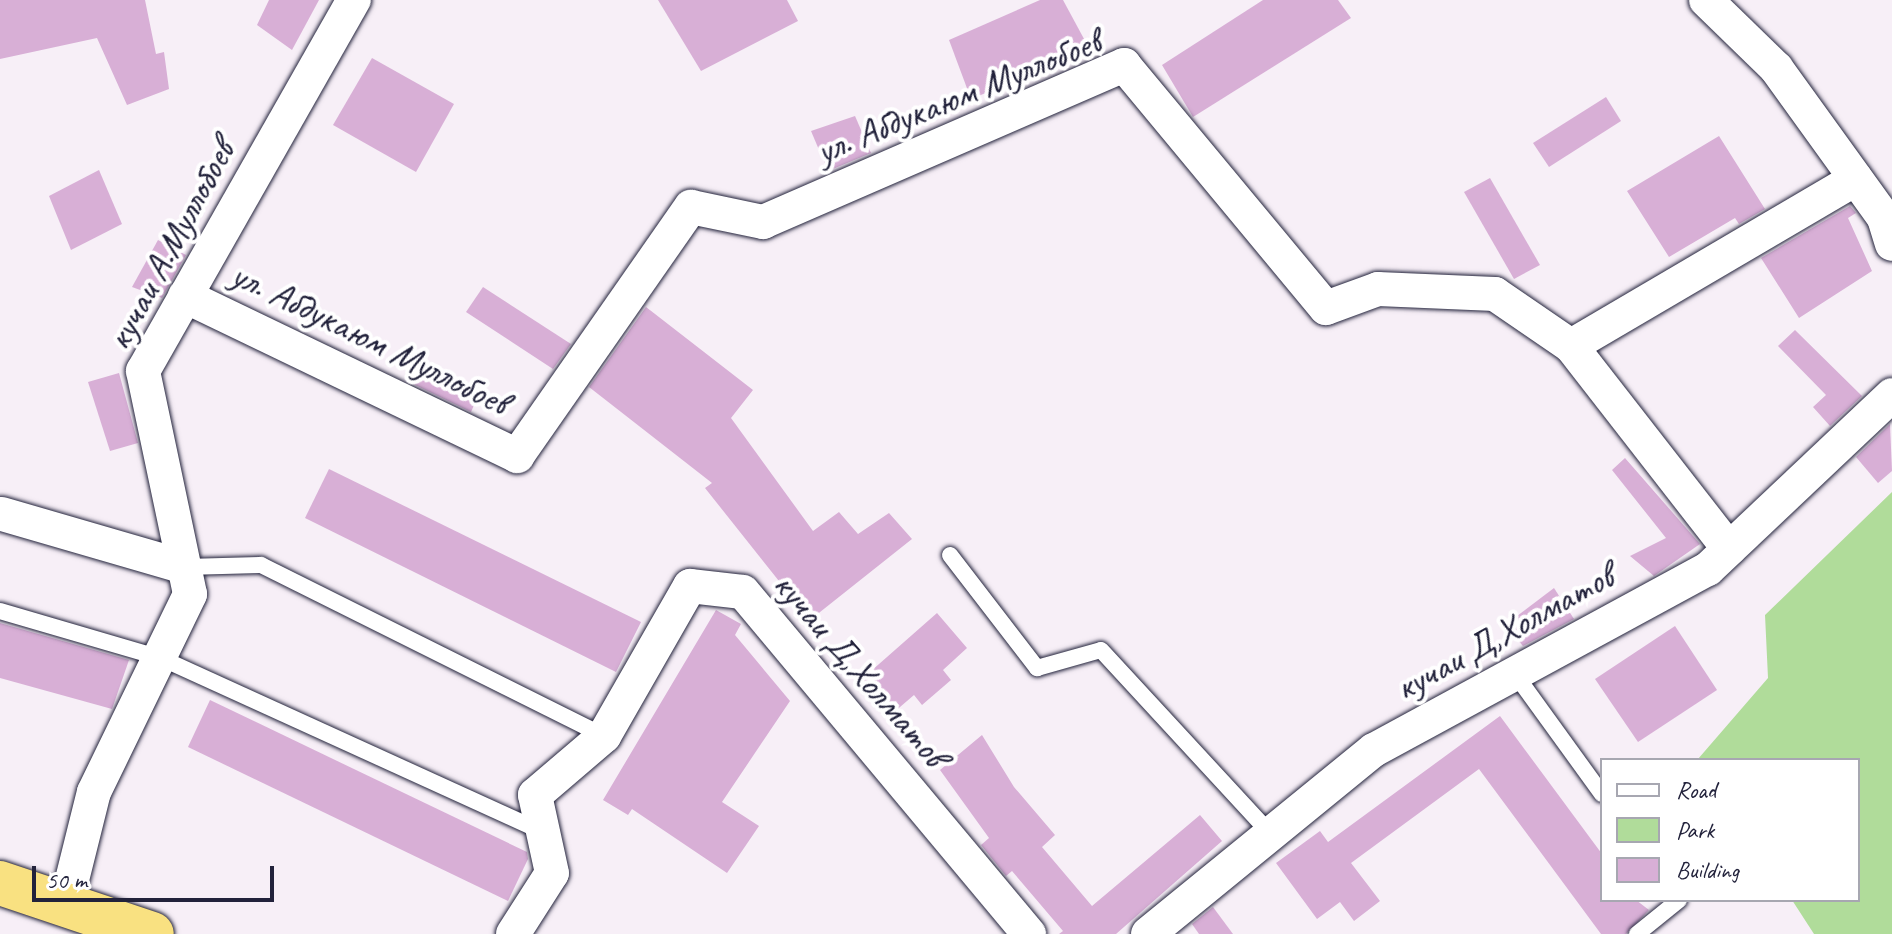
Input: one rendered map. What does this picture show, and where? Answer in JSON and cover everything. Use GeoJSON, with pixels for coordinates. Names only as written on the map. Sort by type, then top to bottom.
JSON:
{"type":"FeatureCollection","features":[{"type":"Feature","properties":{"kind":"highway"},"geometry":{"type":"LineString","coordinates":[[0,883],[152,934]]}},
{"type":"Feature","properties":{"kind":"street","name":"кучаи А.Муллобоев"},"geometry":{"type":"LineString","coordinates":[[187,581],[143,371],[354,0]]}},
{"type":"Feature","properties":{"kind":"street"},"geometry":{"type":"LineString","coordinates":[[1706,0],[1776,68],[1884,218],[1892,244]]}},
{"type":"Feature","properties":{"kind":"street","name":"ул. Абдукаюм Муллобоев"},"geometry":{"type":"LineString","coordinates":[[185,296],[517,456],[691,207],[763,222],[1124,65],[1326,308],[1378,289],[1495,294],[1571,346]]}},
{"type":"Feature","properties":{"kind":"street"},"geometry":{"type":"LineString","coordinates":[[1729,549],[1571,346],[1856,179]]}},
{"type":"Feature","properties":{"kind":"street","name":"кучаи Д,Холматов"},"geometry":{"type":"LineString","coordinates":[[1148,934],[1374,750],[1708,569],[1892,395]]}},
{"type":"Feature","properties":{"kind":"street"},"geometry":{"type":"LineString","coordinates":[[2,514],[187,581],[161,658],[94,792],[66,904]]}},
{"type":"Feature","properties":{"kind":"street","name":"кучаи Д,Холматов"},"geometry":{"type":"LineString","coordinates":[[604,736],[690,586],[743,592],[1029,934]]}},
{"type":"Feature","properties":{"kind":"street"},"geometry":{"type":"LineString","coordinates":[[513,934],[552,873],[535,795],[604,736]]}},
{"type":"Feature","properties":{"kind":"lane"},"geometry":{"type":"LineString","coordinates":[[950,555],[1037,668],[1101,650],[1271,834]]}},
{"type":"Feature","properties":{"kind":"lane"},"geometry":{"type":"LineString","coordinates":[[187,581],[261,565],[604,736]]}},
{"type":"Feature","properties":{"kind":"lane"},"geometry":{"type":"LineString","coordinates":[[0,611],[161,658],[543,833]]}},
{"type":"Feature","properties":{"kind":"lane"},"geometry":{"type":"LineString","coordinates":[[1515,674],[1600,791]]}},
{"type":"Feature","properties":{"kind":"lane"},"geometry":{"type":"LineString","coordinates":[[1637,934],[1677,902]]}},
{"type":"Feature","properties":{"kind":"green space"},"geometry":{"type":"Polygon","coordinates":[[[1892,492],[1892,934],[1814,934],[1793,902],[1860,902],[1860,758],[1699,758],[1768,678],[1765,615],[1892,492]]]}},
{"type":"Feature","properties":{"kind":"building"},"geometry":{"type":"Polygon","coordinates":[[[0,0],[145,0],[156,54],[164,52],[169,89],[127,105],[97,38],[0,59],[0,0]]]}},
{"type":"Feature","properties":{"kind":"building"},"geometry":{"type":"Polygon","coordinates":[[[269,0],[319,0],[292,50],[257,25],[269,0]]]}},
{"type":"Feature","properties":{"kind":"building"},"geometry":{"type":"Polygon","coordinates":[[[658,0],[787,0],[798,21],[701,71],[658,0]]]}},
{"type":"Feature","properties":{"kind":"building"},"geometry":{"type":"Polygon","coordinates":[[[1040,0],[1063,0],[1090,50],[971,99],[949,40],[1040,0]]]}},
{"type":"Feature","properties":{"kind":"building"},"geometry":{"type":"Polygon","coordinates":[[[1263,0],[1338,0],[1351,18],[1193,117],[1162,65],[1263,0]]]}},
{"type":"Feature","properties":{"kind":"building"},"geometry":{"type":"Polygon","coordinates":[[[372,58],[454,104],[416,172],[333,125],[372,58]]]}},
{"type":"Feature","properties":{"kind":"building"},"geometry":{"type":"Polygon","coordinates":[[[1606,97],[1621,121],[1549,167],[1533,143],[1606,97]]]}},
{"type":"Feature","properties":{"kind":"building"},"geometry":{"type":"Polygon","coordinates":[[[855,116],[871,153],[828,171],[811,131],[855,116]]]}},
{"type":"Feature","properties":{"kind":"building"},"geometry":{"type":"Polygon","coordinates":[[[1719,136],[1765,209],[1739,224],[1735,218],[1669,257],[1627,191],[1719,136]]]}},
{"type":"Feature","properties":{"kind":"building"},"geometry":{"type":"Polygon","coordinates":[[[99,170],[122,224],[71,250],[49,196],[99,170]]]}},
{"type":"Feature","properties":{"kind":"building"},"geometry":{"type":"Polygon","coordinates":[[[1490,178],[1540,265],[1514,279],[1464,192],[1490,178]]]}},
{"type":"Feature","properties":{"kind":"building"},"geometry":{"type":"Polygon","coordinates":[[[1850,206],[1856,213],[1848,218],[1872,271],[1799,318],[1761,258],[1850,206]]]}},
{"type":"Feature","properties":{"kind":"building"},"geometry":{"type":"Polygon","coordinates":[[[158,240],[186,255],[162,298],[132,287],[158,240]]]}},
{"type":"Feature","properties":{"kind":"building"},"geometry":{"type":"Polygon","coordinates":[[[483,287],[571,344],[553,369],[466,312],[483,287]]]}},
{"type":"Feature","properties":{"kind":"building"},"geometry":{"type":"Polygon","coordinates":[[[646,307],[753,390],[731,418],[813,531],[839,512],[858,534],[889,513],[912,539],[810,620],[705,488],[712,483],[589,387],[646,307]]]}},
{"type":"Feature","properties":{"kind":"building"},"geometry":{"type":"Polygon","coordinates":[[[1795,330],[1862,396],[1830,426],[1813,407],[1826,395],[1778,346],[1795,330]]]}},
{"type":"Feature","properties":{"kind":"building"},"geometry":{"type":"Polygon","coordinates":[[[409,371],[475,403],[471,412],[405,380],[409,371]]]}},
{"type":"Feature","properties":{"kind":"building"},"geometry":{"type":"Polygon","coordinates":[[[119,373],[138,443],[110,451],[88,382],[119,373]]]}},
{"type":"Feature","properties":{"kind":"building"},"geometry":{"type":"Polygon","coordinates":[[[1890,424],[1892,471],[1878,483],[1856,457],[1890,424]]]}},
{"type":"Feature","properties":{"kind":"building"},"geometry":{"type":"Polygon","coordinates":[[[1625,458],[1700,544],[1654,576],[1630,556],[1666,538],[1612,470],[1625,458]]]}},
{"type":"Feature","properties":{"kind":"building"},"geometry":{"type":"Polygon","coordinates":[[[329,469],[641,622],[616,672],[305,518],[329,469]]]}},
{"type":"Feature","properties":{"kind":"building"},"geometry":{"type":"Polygon","coordinates":[[[1554,588],[1574,619],[1523,646],[1505,625],[1554,588]]]}},
{"type":"Feature","properties":{"kind":"building"},"geometry":{"type":"Polygon","coordinates":[[[716,610],[741,624],[735,635],[790,701],[722,802],[759,826],[727,873],[632,809],[628,815],[603,800],[716,610]]]}},
{"type":"Feature","properties":{"kind":"building"},"geometry":{"type":"Polygon","coordinates":[[[937,613],[967,648],[943,670],[951,680],[922,705],[914,695],[893,713],[862,679],[937,613]]]}},
{"type":"Feature","properties":{"kind":"building"},"geometry":{"type":"Polygon","coordinates":[[[0,623],[129,660],[112,709],[0,678],[0,623]]]}},
{"type":"Feature","properties":{"kind":"building"},"geometry":{"type":"Polygon","coordinates":[[[1675,626],[1717,690],[1638,742],[1595,679],[1675,626]]]}},
{"type":"Feature","properties":{"kind":"building"},"geometry":{"type":"Polygon","coordinates":[[[210,700],[527,852],[528,859],[508,901],[188,747],[210,700]]]}},
{"type":"Feature","properties":{"kind":"building"},"geometry":{"type":"Polygon","coordinates":[[[1500,716],[1600,851],[1600,902],[1639,902],[1649,910],[1626,934],[1601,934],[1479,769],[1351,863],[1380,901],[1354,921],[1340,902],[1317,919],[1276,863],[1320,831],[1328,842],[1500,716]]]}},
{"type":"Feature","properties":{"kind":"building"},"geometry":{"type":"Polygon","coordinates":[[[982,735],[1014,787],[1055,835],[1042,847],[1092,906],[1200,815],[1222,841],[1116,934],[1059,934],[1063,931],[1012,871],[1006,876],[981,845],[989,838],[940,770],[982,735]]]}},
{"type":"Feature","properties":{"kind":"building"},"geometry":{"type":"Polygon","coordinates":[[[1213,907],[1233,934],[1199,934],[1192,924],[1213,907]]]}}]}
